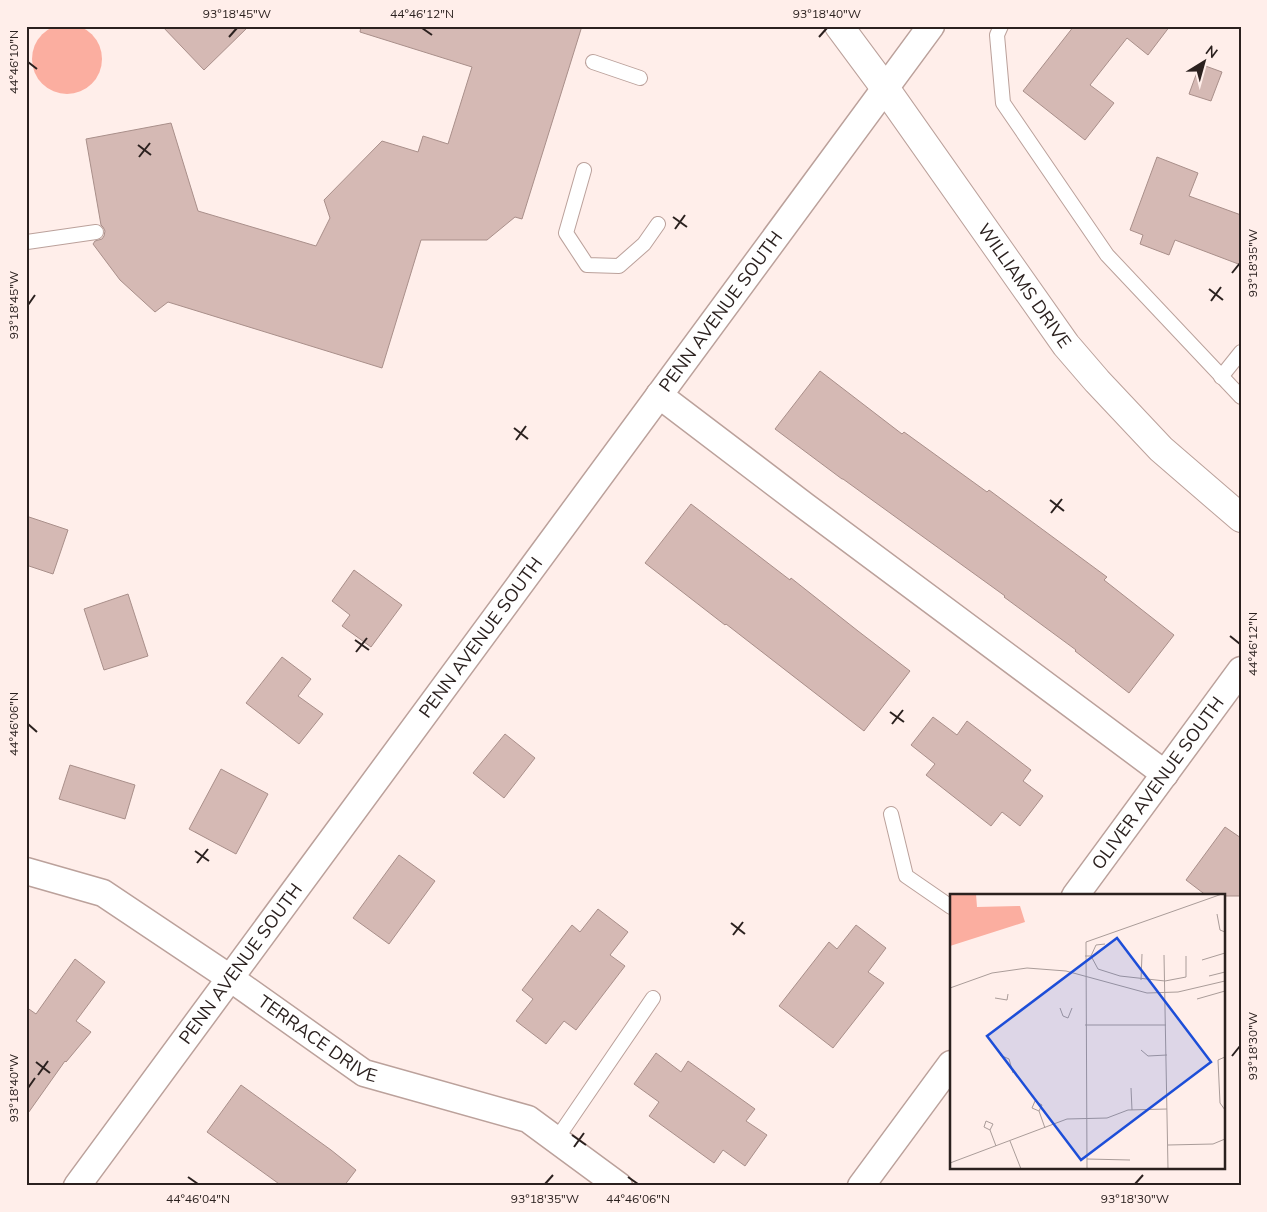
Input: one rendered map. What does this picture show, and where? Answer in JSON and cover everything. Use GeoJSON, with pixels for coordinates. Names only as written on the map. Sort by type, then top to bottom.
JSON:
{"type":"FeatureCollection","features":[{"type":"Feature","properties":{"kind":"main road","name":"WILLIAMS DRIVE"},"geometry":{"type":"LineString","coordinates":[[839,26],[885,88],[1066,345],[1103,388],[1161,449],[1241,518]]}},
{"type":"Feature","properties":{"kind":"street","name":"PENN AVENUE SOUTH"},"geometry":{"type":"LineString","coordinates":[[77,1186],[931,26]]}},
{"type":"Feature","properties":{"kind":"street"},"geometry":{"type":"LineString","coordinates":[[659,395],[1165,774]]}},
{"type":"Feature","properties":{"kind":"street","name":"OLIVER AVENUE SOUTH"},"geometry":{"type":"LineString","coordinates":[[1076,894],[1241,670]]}},
{"type":"Feature","properties":{"kind":"street","name":"TERRACE DRIVE"},"geometry":{"type":"LineString","coordinates":[[26,871],[103,893],[230,978],[364,1072],[528,1119],[619,1186]]}},
{"type":"Feature","properties":{"kind":"street"},"geometry":{"type":"LineString","coordinates":[[861,1186],[950,1065]]}},
{"type":"Feature","properties":{"kind":"lane"},"geometry":{"type":"LineString","coordinates":[[1001,26],[997,35],[1003,103],[1107,255],[1241,398]]}},
{"type":"Feature","properties":{"kind":"lane"},"geometry":{"type":"LineString","coordinates":[[593,62],[640,78]]}},
{"type":"Feature","properties":{"kind":"lane"},"geometry":{"type":"LineString","coordinates":[[584,170],[566,233],[587,265],[619,266],[644,244],[658,224]]}},
{"type":"Feature","properties":{"kind":"lane"},"geometry":{"type":"LineString","coordinates":[[26,242],[96,232]]}},
{"type":"Feature","properties":{"kind":"lane"},"geometry":{"type":"LineString","coordinates":[[1221,377],[1241,352]]}},
{"type":"Feature","properties":{"kind":"lane"},"geometry":{"type":"LineString","coordinates":[[891,814],[906,876],[950,906]]}},
{"type":"Feature","properties":{"kind":"lane"},"geometry":{"type":"LineString","coordinates":[[556,1140],[653,998]]}},
{"type":"Feature","properties":{"kind":"shaded area"},"geometry":{"type":"Polygon","coordinates":[[[67,24],[86,30],[96,40],[102,59],[96,78],[86,88],[67,94],[48,88],[38,78],[32,59],[38,40],[48,30],[67,24]]]}},
{"type":"Feature","properties":{"kind":"building"},"geometry":{"type":"Polygon","coordinates":[[[162,26],[249,26],[204,70],[162,26]]]}},
{"type":"Feature","properties":{"kind":"building"},"geometry":{"type":"Polygon","coordinates":[[[361,26],[582,26],[522,219],[515,217],[487,240],[421,240],[382,368],[168,302],[155,312],[120,280],[93,244],[95,241],[102,239],[105,231],[101,225],[86,139],[171,123],[198,211],[316,246],[330,218],[324,200],[382,141],[418,152],[423,136],[448,144],[472,67],[360,32],[361,26]]]}},
{"type":"Feature","properties":{"kind":"building"},"geometry":{"type":"Polygon","coordinates":[[[1074,26],[1170,26],[1148,55],[1127,38],[1090,85],[1114,103],[1085,140],[1023,91],[1074,26]]]}},
{"type":"Feature","properties":{"kind":"building"},"geometry":{"type":"Polygon","coordinates":[[[1200,64],[1222,72],[1211,101],[1189,94],[1200,64]]]}},
{"type":"Feature","properties":{"kind":"building"},"geometry":{"type":"Polygon","coordinates":[[[1157,157],[1198,173],[1189,196],[1241,215],[1241,265],[1175,240],[1169,255],[1140,244],[1143,235],[1130,230],[1157,157]]]}},
{"type":"Feature","properties":{"kind":"building"},"geometry":{"type":"Polygon","coordinates":[[[820,371],[902,434],[904,432],[987,492],[989,490],[1107,577],[1104,580],[1174,635],[1129,693],[1005,596],[775,429],[820,371]]]}},
{"type":"Feature","properties":{"kind":"building"},"geometry":{"type":"Polygon","coordinates":[[[691,504],[790,580],[791,578],[910,671],[864,731],[645,563],[691,504]]]}},
{"type":"Feature","properties":{"kind":"building"},"geometry":{"type":"Polygon","coordinates":[[[26,516],[68,530],[53,574],[26,565],[26,516]]]}},
{"type":"Feature","properties":{"kind":"building"},"geometry":{"type":"Polygon","coordinates":[[[354,570],[402,605],[371,647],[342,626],[350,615],[332,601],[354,570]]]}},
{"type":"Feature","properties":{"kind":"building"},"geometry":{"type":"Polygon","coordinates":[[[128,594],[148,656],[104,670],[84,609],[128,594]]]}},
{"type":"Feature","properties":{"kind":"building"},"geometry":{"type":"Polygon","coordinates":[[[282,657],[311,679],[298,696],[323,714],[299,744],[246,703],[282,657]]]}},
{"type":"Feature","properties":{"kind":"building"},"geometry":{"type":"Polygon","coordinates":[[[933,717],[957,735],[967,721],[1031,770],[1023,781],[1043,796],[1020,826],[1002,812],[991,826],[926,775],[935,764],[911,745],[933,717]]]}},
{"type":"Feature","properties":{"kind":"building"},"geometry":{"type":"Polygon","coordinates":[[[505,734],[535,758],[504,798],[473,773],[505,734]]]}},
{"type":"Feature","properties":{"kind":"building"},"geometry":{"type":"Polygon","coordinates":[[[70,765],[135,785],[125,819],[59,799],[70,765]]]}},
{"type":"Feature","properties":{"kind":"building"},"geometry":{"type":"Polygon","coordinates":[[[221,769],[268,794],[236,854],[189,829],[221,769]]]}},
{"type":"Feature","properties":{"kind":"building"},"geometry":{"type":"Polygon","coordinates":[[[1225,827],[1241,838],[1241,896],[1204,894],[1186,880],[1225,827]]]}},
{"type":"Feature","properties":{"kind":"building"},"geometry":{"type":"Polygon","coordinates":[[[399,855],[435,881],[389,944],[353,918],[399,855]]]}},
{"type":"Feature","properties":{"kind":"building"},"geometry":{"type":"Polygon","coordinates":[[[598,909],[628,932],[610,955],[625,966],[576,1030],[564,1021],[546,1044],[516,1021],[533,999],[522,990],[572,925],[580,932],[598,909]]]}},
{"type":"Feature","properties":{"kind":"building"},"geometry":{"type":"Polygon","coordinates":[[[856,925],[886,948],[868,972],[884,983],[833,1048],[779,1006],[829,942],[837,949],[856,925]]]}},
{"type":"Feature","properties":{"kind":"building"},"geometry":{"type":"Polygon","coordinates":[[[75,959],[105,982],[76,1021],[91,1032],[65,1061],[26,1116],[26,1007],[36,1014],[75,959]]]}},
{"type":"Feature","properties":{"kind":"building"},"geometry":{"type":"Polygon","coordinates":[[[656,1053],[681,1072],[688,1061],[755,1109],[746,1121],[767,1135],[745,1166],[723,1150],[714,1163],[649,1116],[659,1102],[634,1084],[656,1053]]]}},
{"type":"Feature","properties":{"kind":"building"},"geometry":{"type":"Polygon","coordinates":[[[241,1085],[356,1170],[344,1186],[282,1186],[207,1132],[241,1085]]]}}]}
